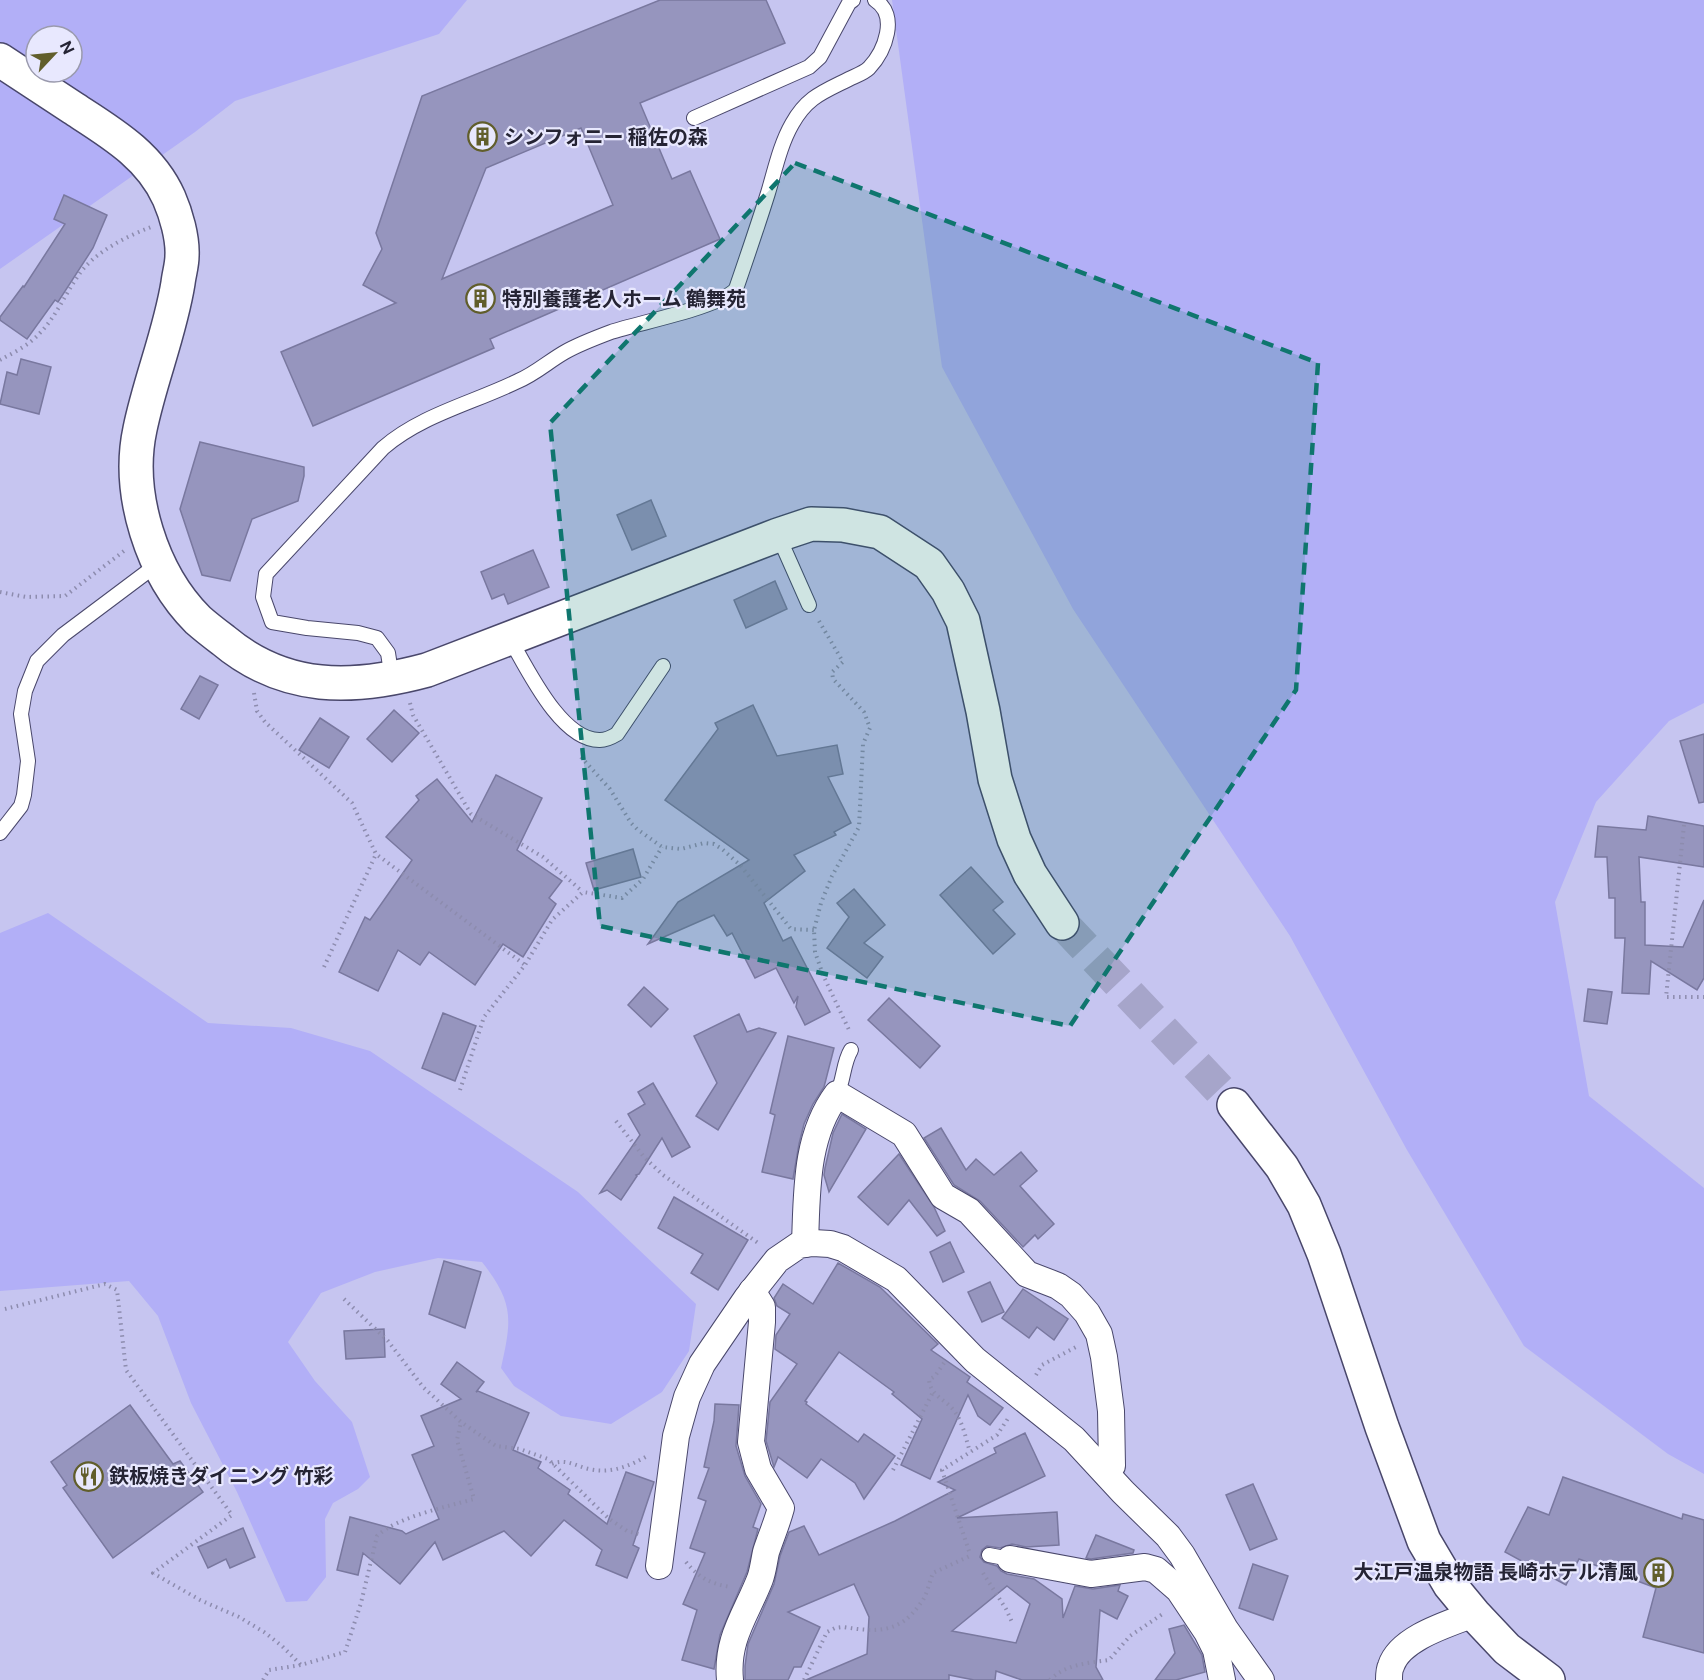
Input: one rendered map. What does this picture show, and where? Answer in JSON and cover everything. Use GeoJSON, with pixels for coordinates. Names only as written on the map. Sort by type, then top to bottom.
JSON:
{"type":"FeatureCollection","features":[{"type":"Feature","properties":{"kind":"street"},"geometry":{"type":"LineString","coordinates":[[0,60],[129,145],[152,170],[168,196],[176,218],[183,254],[174,305],[140,430],[135,483],[142,516],[159,563],[182,600],[198,620],[236,651],[284,676],[317,682],[362,682],[397,678],[427,670],[811,524],[843,525],[880,532],[929,564],[948,591],[963,621],[995,779],[1014,839],[1030,874],[1062,923]]}},
{"type":"Feature","properties":{"kind":"street"},"geometry":{"type":"LineString","coordinates":[[805,1244],[806,1185],[810,1163],[820,1124],[826,1109],[837,1094],[904,1134],[943,1196],[969,1210],[1027,1274],[1058,1286],[1071,1295],[1087,1313],[1099,1334],[1111,1411],[1112,1466],[1106,1473]]}},
{"type":"Feature","properties":{"kind":"street"},"geometry":{"type":"LineString","coordinates":[[1234,1105],[1282,1167],[1304,1205],[1324,1254],[1382,1427],[1424,1541],[1450,1585],[1473,1614],[1507,1649],[1548,1680]]}},
{"type":"Feature","properties":{"kind":"street"},"geometry":{"type":"LineString","coordinates":[[660,1558],[676,1436],[692,1384],[702,1364],[752,1291],[777,1260],[788,1251],[805,1244],[830,1244],[843,1248],[896,1279],[996,1379],[1074,1439],[1168,1536],[1182,1555],[1225,1629],[1261,1680]]}},
{"type":"Feature","properties":{"kind":"street"},"geometry":{"type":"LineString","coordinates":[[730,1680],[728,1666],[737,1626],[755,1590],[781,1508],[758,1469],[751,1442],[762,1322],[762,1307],[752,1291]]}},
{"type":"Feature","properties":{"kind":"street"},"geometry":{"type":"LineString","coordinates":[[1000,1557],[1091,1574],[1145,1567],[1156,1570],[1179,1590],[1207,1632],[1216,1650],[1222,1680]]}},
{"type":"Feature","properties":{"kind":"street"},"geometry":{"type":"LineString","coordinates":[[1389,1680],[1391,1664],[1409,1642],[1473,1614]]}},
{"type":"Feature","properties":{"kind":"lane"},"geometry":{"type":"LineString","coordinates":[[694,118],[809,67],[820,57],[849,3],[853,0]]}},
{"type":"Feature","properties":{"kind":"lane"},"geometry":{"type":"LineString","coordinates":[[397,678],[388,653],[377,638],[358,633],[273,622],[263,597],[266,574],[383,448],[396,437],[423,422],[519,381],[578,345],[632,325],[674,315],[719,300],[732,293],[736,289],[750,249],[784,140],[802,107],[822,93],[868,69],[882,46],[888,32],[886,12],[883,6],[875,0]]}},
{"type":"Feature","properties":{"kind":"lane"},"geometry":{"type":"LineString","coordinates":[[778,535],[809,605]]}},
{"type":"Feature","properties":{"kind":"lane"},"geometry":{"type":"LineString","coordinates":[[0,833],[21,806],[24,795],[28,761],[21,714],[26,691],[37,661],[63,635],[159,563]]}},
{"type":"Feature","properties":{"kind":"lane"},"geometry":{"type":"LineString","coordinates":[[509,639],[560,717],[577,732],[594,740],[607,739],[617,734],[663,666]]}},
{"type":"Feature","properties":{"kind":"lane"},"geometry":{"type":"LineString","coordinates":[[837,1094],[843,1083],[847,1057],[851,1050]]}},
{"type":"Feature","properties":{"kind":"path"},"geometry":{"type":"LineString","coordinates":[[0,360],[38,336],[60,309],[79,274],[96,258],[122,240],[176,218]]}},
{"type":"Feature","properties":{"kind":"path"},"geometry":{"type":"LineString","coordinates":[[0,592],[26,597],[66,596],[126,549]]}},
{"type":"Feature","properties":{"kind":"path"},"geometry":{"type":"LineString","coordinates":[[809,605],[843,662],[831,672],[833,679],[864,712],[870,728],[864,744],[859,827],[832,876],[821,903],[814,930],[815,952],[823,975],[851,1035],[851,1050]]}},
{"type":"Feature","properties":{"kind":"path"},"geometry":{"type":"LineString","coordinates":[[254,661],[250,675],[257,711],[265,722],[352,803],[376,854],[525,965]]}},
{"type":"Feature","properties":{"kind":"path"},"geometry":{"type":"LineString","coordinates":[[397,678],[413,715],[471,814],[543,857],[583,892],[622,898],[643,879],[662,847],[681,849],[704,843],[714,844],[740,865],[791,929],[814,930]]}},
{"type":"Feature","properties":{"kind":"path"},"geometry":{"type":"LineString","coordinates":[[1684,825],[1666,997],[1704,998]]}},
{"type":"Feature","properties":{"kind":"path"},"geometry":{"type":"LineString","coordinates":[[324,967],[376,854]]}},
{"type":"Feature","properties":{"kind":"path"},"geometry":{"type":"LineString","coordinates":[[460,1090],[484,1017],[525,965],[552,920],[583,892]]}},
{"type":"Feature","properties":{"kind":"path"},"geometry":{"type":"LineString","coordinates":[[616,1121],[644,1157],[663,1175],[758,1243],[777,1260]]}},
{"type":"Feature","properties":{"kind":"path"},"geometry":{"type":"LineString","coordinates":[[5,1309],[105,1284],[117,1290],[126,1370],[231,1515],[153,1573],[264,1632],[301,1665]]}},
{"type":"Feature","properties":{"kind":"path"},"geometry":{"type":"LineString","coordinates":[[344,1299],[388,1341],[423,1387],[461,1422],[496,1446],[520,1449],[548,1459],[608,1518],[627,1530],[642,1535],[660,1558],[686,1562],[696,1574],[713,1582],[755,1590]]}},
{"type":"Feature","properties":{"kind":"path"},"geometry":{"type":"LineString","coordinates":[[1012,1622],[971,1555],[942,1470],[997,1435],[1042,1365],[1099,1334]]}},
{"type":"Feature","properties":{"kind":"path"},"geometry":{"type":"LineString","coordinates":[[959,1344],[935,1376],[929,1380],[933,1392],[955,1410],[970,1453]]}},
{"type":"Feature","properties":{"kind":"path"},"geometry":{"type":"LineString","coordinates":[[893,1470],[933,1392]]}},
{"type":"Feature","properties":{"kind":"path"},"geometry":{"type":"LineString","coordinates":[[263,1680],[269,1670],[301,1665],[345,1652],[361,1603],[377,1536],[384,1529],[474,1498],[457,1440],[461,1422]]}},
{"type":"Feature","properties":{"kind":"path"},"geometry":{"type":"LineString","coordinates":[[552,1464],[563,1460],[590,1469],[614,1470],[626,1467],[660,1449],[675,1449]]}},
{"type":"Feature","properties":{"kind":"path"},"geometry":{"type":"LineString","coordinates":[[804,1680],[827,1632],[843,1627],[891,1629],[903,1622],[921,1603],[933,1573],[971,1555],[1000,1557]]}},
{"type":"Feature","properties":{"kind":"path"},"geometry":{"type":"LineString","coordinates":[[1050,1680],[1056,1674],[1071,1667],[1109,1660],[1130,1636],[1184,1600]]}},
{"type":"Feature","properties":{"kind":"highlighted area"},"geometry":{"type":"Polygon","coordinates":[[[795,163],[1318,363],[1296,690],[1070,1026],[600,926],[550,423],[795,163]]]}},
{"type":"Feature","properties":{"kind":"shaded area"},"geometry":{"type":"Polygon","coordinates":[[[0,0],[467,0],[439,34],[235,101],[195,132],[0,269],[0,0]]]}},
{"type":"Feature","properties":{"kind":"shaded area"},"geometry":{"type":"Polygon","coordinates":[[[892,0],[1704,0],[1704,703],[1669,721],[1596,802],[1555,902],[1589,1096],[1704,1188],[1704,1474],[1668,1454],[1524,1346],[1407,1150],[1290,936],[1073,609],[942,367],[892,0]]]}},
{"type":"Feature","properties":{"kind":"shaded area"},"geometry":{"type":"Polygon","coordinates":[[[48,913],[208,1023],[291,1028],[370,1051],[578,1192],[696,1304],[689,1351],[662,1392],[611,1424],[561,1416],[514,1386],[501,1368],[507,1337],[508,1312],[500,1289],[482,1262],[438,1258],[375,1272],[321,1293],[288,1342],[315,1381],[352,1422],[370,1477],[358,1489],[333,1503],[325,1519],[326,1577],[307,1601],[286,1602],[237,1492],[191,1403],[158,1316],[129,1281],[0,1291],[0,933],[48,913]]]}},
{"type":"Feature","properties":{"kind":"building"},"geometry":{"type":"Polygon","coordinates":[[[660,0],[766,0],[785,43],[640,103],[672,179],[690,171],[720,239],[490,339],[494,348],[313,426],[281,352],[396,303],[363,285],[382,249],[376,233],[422,96],[660,0]],[[581,128],[486,168],[442,279],[613,205],[581,128]]]}},
{"type":"Feature","properties":{"kind":"building"},"geometry":{"type":"Polygon","coordinates":[[[64,195],[107,215],[93,248],[58,302],[55,300],[27,339],[0,320],[0,317],[24,287],[65,224],[54,219],[64,195]]]}},
{"type":"Feature","properties":{"kind":"building"},"geometry":{"type":"Polygon","coordinates":[[[21,359],[51,367],[39,414],[0,404],[7,372],[17,375],[21,359]]]}},
{"type":"Feature","properties":{"kind":"building"},"geometry":{"type":"Polygon","coordinates":[[[200,442],[304,467],[298,501],[252,519],[230,581],[202,575],[180,509],[200,442]]]}},
{"type":"Feature","properties":{"kind":"building"},"geometry":{"type":"Polygon","coordinates":[[[651,500],[666,536],[632,550],[617,515],[651,500]]]}},
{"type":"Feature","properties":{"kind":"building"},"geometry":{"type":"Polygon","coordinates":[[[533,550],[549,587],[508,604],[504,594],[492,599],[481,572],[533,550]]]}},
{"type":"Feature","properties":{"kind":"building"},"geometry":{"type":"Polygon","coordinates":[[[775,581],[787,609],[746,628],[734,600],[775,581]]]}},
{"type":"Feature","properties":{"kind":"building"},"geometry":{"type":"Polygon","coordinates":[[[200,676],[218,685],[199,719],[181,709],[200,676]]]}},
{"type":"Feature","properties":{"kind":"building"},"geometry":{"type":"Polygon","coordinates":[[[753,705],[777,756],[837,745],[843,774],[828,777],[851,823],[834,832],[836,835],[794,855],[805,871],[764,903],[783,941],[791,937],[830,1012],[805,1025],[796,1007],[798,996],[794,1003],[776,968],[755,978],[732,933],[727,936],[714,915],[648,944],[678,902],[749,860],[665,800],[718,729],[715,723],[753,705]]]}},
{"type":"Feature","properties":{"kind":"building"},"geometry":{"type":"Polygon","coordinates":[[[394,710],[419,733],[392,762],[367,739],[394,710]]]}},
{"type":"Feature","properties":{"kind":"building"},"geometry":{"type":"Polygon","coordinates":[[[320,718],[349,737],[329,768],[299,750],[320,718]]]}},
{"type":"Feature","properties":{"kind":"building"},"geometry":{"type":"Polygon","coordinates":[[[1704,734],[1704,802],[1699,803],[1680,741],[1704,734]]]}},
{"type":"Feature","properties":{"kind":"building"},"geometry":{"type":"Polygon","coordinates":[[[496,775],[542,798],[517,850],[562,881],[549,898],[556,904],[523,957],[503,944],[475,985],[429,952],[420,965],[398,950],[378,991],[339,972],[365,917],[370,920],[412,860],[386,837],[419,800],[416,796],[437,779],[472,822],[496,775]]]}},
{"type":"Feature","properties":{"kind":"building"},"geometry":{"type":"Polygon","coordinates":[[[1648,816],[1704,826],[1704,867],[1639,857],[1641,902],[1645,902],[1645,945],[1683,947],[1704,900],[1704,978],[1697,990],[1651,961],[1649,994],[1622,993],[1625,938],[1615,938],[1615,898],[1609,898],[1607,857],[1595,857],[1598,826],[1646,830],[1648,816]]]}},
{"type":"Feature","properties":{"kind":"building"},"geometry":{"type":"Polygon","coordinates":[[[633,849],[641,877],[594,890],[586,863],[633,849]]]}},
{"type":"Feature","properties":{"kind":"building"},"geometry":{"type":"Polygon","coordinates":[[[971,867],[1003,902],[993,910],[1015,934],[993,954],[940,895],[971,867]]]}},
{"type":"Feature","properties":{"kind":"building"},"geometry":{"type":"Polygon","coordinates":[[[854,889],[885,925],[864,943],[883,957],[867,978],[827,948],[849,917],[837,903],[854,889]]]}},
{"type":"Feature","properties":{"kind":"building"},"geometry":{"type":"Polygon","coordinates":[[[644,987],[668,1009],[651,1027],[628,1005],[644,987]]]}},
{"type":"Feature","properties":{"kind":"building"},"geometry":{"type":"Polygon","coordinates":[[[1588,989],[1612,992],[1607,1024],[1584,1021],[1588,989]]]}},
{"type":"Feature","properties":{"kind":"building"},"geometry":{"type":"Polygon","coordinates":[[[889,998],[940,1046],[920,1068],[868,1020],[889,998]]]}},
{"type":"Feature","properties":{"kind":"building"},"geometry":{"type":"Polygon","coordinates":[[[443,1013],[476,1026],[455,1081],[422,1068],[443,1013]]]}},
{"type":"Feature","properties":{"kind":"building"},"geometry":{"type":"Polygon","coordinates":[[[739,1014],[747,1032],[759,1028],[776,1033],[718,1130],[696,1116],[717,1083],[694,1036],[739,1014]]]}},
{"type":"Feature","properties":{"kind":"building"},"geometry":{"type":"Polygon","coordinates":[[[788,1036],[834,1048],[824,1087],[804,1124],[793,1179],[762,1172],[775,1115],[770,1113],[788,1036]]]}},
{"type":"Feature","properties":{"kind":"building"},"geometry":{"type":"Polygon","coordinates":[[[653,1083],[690,1147],[672,1157],[662,1138],[621,1200],[607,1190],[600,1193],[640,1135],[628,1114],[645,1104],[638,1092],[653,1083]]]}},
{"type":"Feature","properties":{"kind":"building"},"geometry":{"type":"Polygon","coordinates":[[[842,1114],[866,1129],[829,1192],[824,1175],[825,1168],[833,1133],[842,1114]]]}},
{"type":"Feature","properties":{"kind":"building"},"geometry":{"type":"Polygon","coordinates":[[[941,1128],[966,1170],[976,1159],[994,1175],[1021,1152],[1037,1171],[1020,1186],[1054,1224],[1038,1239],[1035,1235],[1023,1247],[980,1201],[954,1185],[924,1138],[941,1128]]]}},
{"type":"Feature","properties":{"kind":"building"},"geometry":{"type":"Polygon","coordinates":[[[899,1154],[934,1207],[945,1231],[937,1236],[909,1200],[888,1225],[858,1197],[899,1154]]]}},
{"type":"Feature","properties":{"kind":"building"},"geometry":{"type":"Polygon","coordinates":[[[674,1197],[748,1240],[718,1290],[691,1273],[703,1254],[658,1228],[674,1197]]]}},
{"type":"Feature","properties":{"kind":"building"},"geometry":{"type":"Polygon","coordinates":[[[950,1242],[964,1272],[943,1282],[930,1252],[950,1242]]]}},
{"type":"Feature","properties":{"kind":"building"},"geometry":{"type":"Polygon","coordinates":[[[444,1261],[481,1272],[465,1328],[429,1314],[444,1261]]]}},
{"type":"Feature","properties":{"kind":"building"},"geometry":{"type":"Polygon","coordinates":[[[838,1263],[880,1287],[938,1344],[931,1350],[970,1377],[967,1382],[1003,1408],[990,1425],[978,1416],[968,1395],[930,1479],[901,1465],[922,1419],[892,1394],[894,1392],[839,1352],[805,1401],[858,1442],[864,1434],[895,1456],[864,1499],[855,1483],[821,1459],[807,1478],[778,1457],[774,1467],[766,1441],[770,1402],[797,1364],[775,1349],[776,1335],[790,1314],[777,1306],[774,1298],[783,1284],[813,1304],[838,1263]]]}},
{"type":"Feature","properties":{"kind":"building"},"geometry":{"type":"Polygon","coordinates":[[[990,1282],[1004,1312],[982,1322],[968,1292],[990,1282]]]}},
{"type":"Feature","properties":{"kind":"building"},"geometry":{"type":"Polygon","coordinates":[[[1023,1289],[1068,1319],[1054,1340],[1037,1327],[1029,1338],[1002,1318],[1023,1289]]]}},
{"type":"Feature","properties":{"kind":"building"},"geometry":{"type":"Polygon","coordinates":[[[384,1329],[385,1357],[346,1359],[344,1331],[384,1329]]]}},
{"type":"Feature","properties":{"kind":"building"},"geometry":{"type":"Polygon","coordinates":[[[457,1362],[484,1382],[476,1392],[529,1413],[513,1450],[541,1462],[538,1468],[570,1490],[568,1494],[607,1524],[626,1472],[654,1482],[633,1545],[639,1548],[627,1578],[596,1565],[602,1550],[564,1520],[531,1556],[504,1531],[443,1560],[435,1542],[400,1584],[363,1553],[358,1575],[337,1570],[350,1517],[406,1534],[439,1519],[412,1455],[434,1446],[421,1416],[461,1399],[441,1384],[457,1362]]]}},
{"type":"Feature","properties":{"kind":"building"},"geometry":{"type":"Polygon","coordinates":[[[715,1404],[739,1405],[736,1446],[745,1476],[761,1504],[753,1527],[758,1529],[747,1572],[720,1635],[714,1669],[682,1660],[697,1610],[683,1604],[705,1553],[690,1548],[706,1501],[698,1498],[709,1468],[704,1467],[714,1421],[715,1404]]]}},
{"type":"Feature","properties":{"kind":"building","name":"鉄板焼きダイニング 竹彩"},"geometry":{"type":"Polygon","coordinates":[[[130,1405],[173,1464],[180,1461],[203,1492],[113,1558],[63,1488],[67,1485],[51,1462],[130,1405]]]}},
{"type":"Feature","properties":{"kind":"building"},"geometry":{"type":"Polygon","coordinates":[[[1025,1433],[1045,1476],[957,1518],[1057,1512],[1059,1545],[1026,1547],[1012,1544],[1000,1548],[987,1546],[982,1550],[980,1557],[984,1562],[997,1566],[1007,1574],[1034,1579],[1062,1599],[1063,1618],[1075,1586],[1093,1589],[1120,1585],[1118,1591],[1128,1596],[1117,1619],[1100,1610],[1096,1667],[1103,1680],[1022,1680],[996,1671],[995,1680],[974,1680],[949,1675],[949,1680],[806,1680],[867,1654],[869,1617],[854,1584],[788,1612],[820,1627],[801,1667],[794,1667],[788,1680],[745,1680],[748,1644],[774,1584],[780,1556],[789,1532],[804,1526],[819,1555],[895,1521],[955,1490],[938,1482],[996,1453],[994,1448],[1025,1433]],[[1007,1586],[952,1631],[1016,1643],[1030,1604],[1007,1586]]]}},
{"type":"Feature","properties":{"kind":"building","name":"大江戸温泉物語 長崎ホテル清風"},"geometry":{"type":"Polygon","coordinates":[[[1563,1477],[1682,1519],[1683,1514],[1704,1520],[1704,1653],[1643,1637],[1656,1588],[1579,1559],[1566,1585],[1505,1552],[1528,1507],[1549,1515],[1563,1477]]]}},
{"type":"Feature","properties":{"kind":"building"},"geometry":{"type":"Polygon","coordinates":[[[1253,1484],[1277,1539],[1250,1550],[1226,1495],[1253,1484]]]}},
{"type":"Feature","properties":{"kind":"building"},"geometry":{"type":"Polygon","coordinates":[[[243,1528],[255,1557],[230,1568],[226,1559],[208,1568],[198,1547],[243,1528]]]}},
{"type":"Feature","properties":{"kind":"building"},"geometry":{"type":"Polygon","coordinates":[[[1096,1535],[1134,1550],[1133,1553],[1086,1558],[1096,1535]]]}},
{"type":"Feature","properties":{"kind":"building"},"geometry":{"type":"Polygon","coordinates":[[[1253,1564],[1288,1576],[1273,1620],[1239,1608],[1253,1564]]]}},
{"type":"Feature","properties":{"kind":"building"},"geometry":{"type":"Polygon","coordinates":[[[1184,1625],[1202,1655],[1205,1672],[1176,1680],[1155,1680],[1175,1653],[1169,1629],[1184,1625]]]}},
{"type":"Feature","properties":{"kind":"tunnel"},"geometry":{"type":"LineString","coordinates":[[1062,923],[1234,1105]]}},
{"type":"Feature","properties":{"kind":"place","name":"シンフォニー 稲佐の森"},"geometry":{"type":"Point","coordinates":[483,137]}},
{"type":"Feature","properties":{"kind":"place","name":"特別養護老人ホーム 鶴舞苑"},"geometry":{"type":"Point","coordinates":[481,299]}},
{"type":"Feature","properties":{"kind":"place","name":"鉄板焼きダイニング 竹彩"},"geometry":{"type":"Point","coordinates":[88,1476]}},
{"type":"Feature","properties":{"kind":"place","name":"大江戸温泉物語 長崎ホテル清風"},"geometry":{"type":"Point","coordinates":[1659,1572]}}]}
